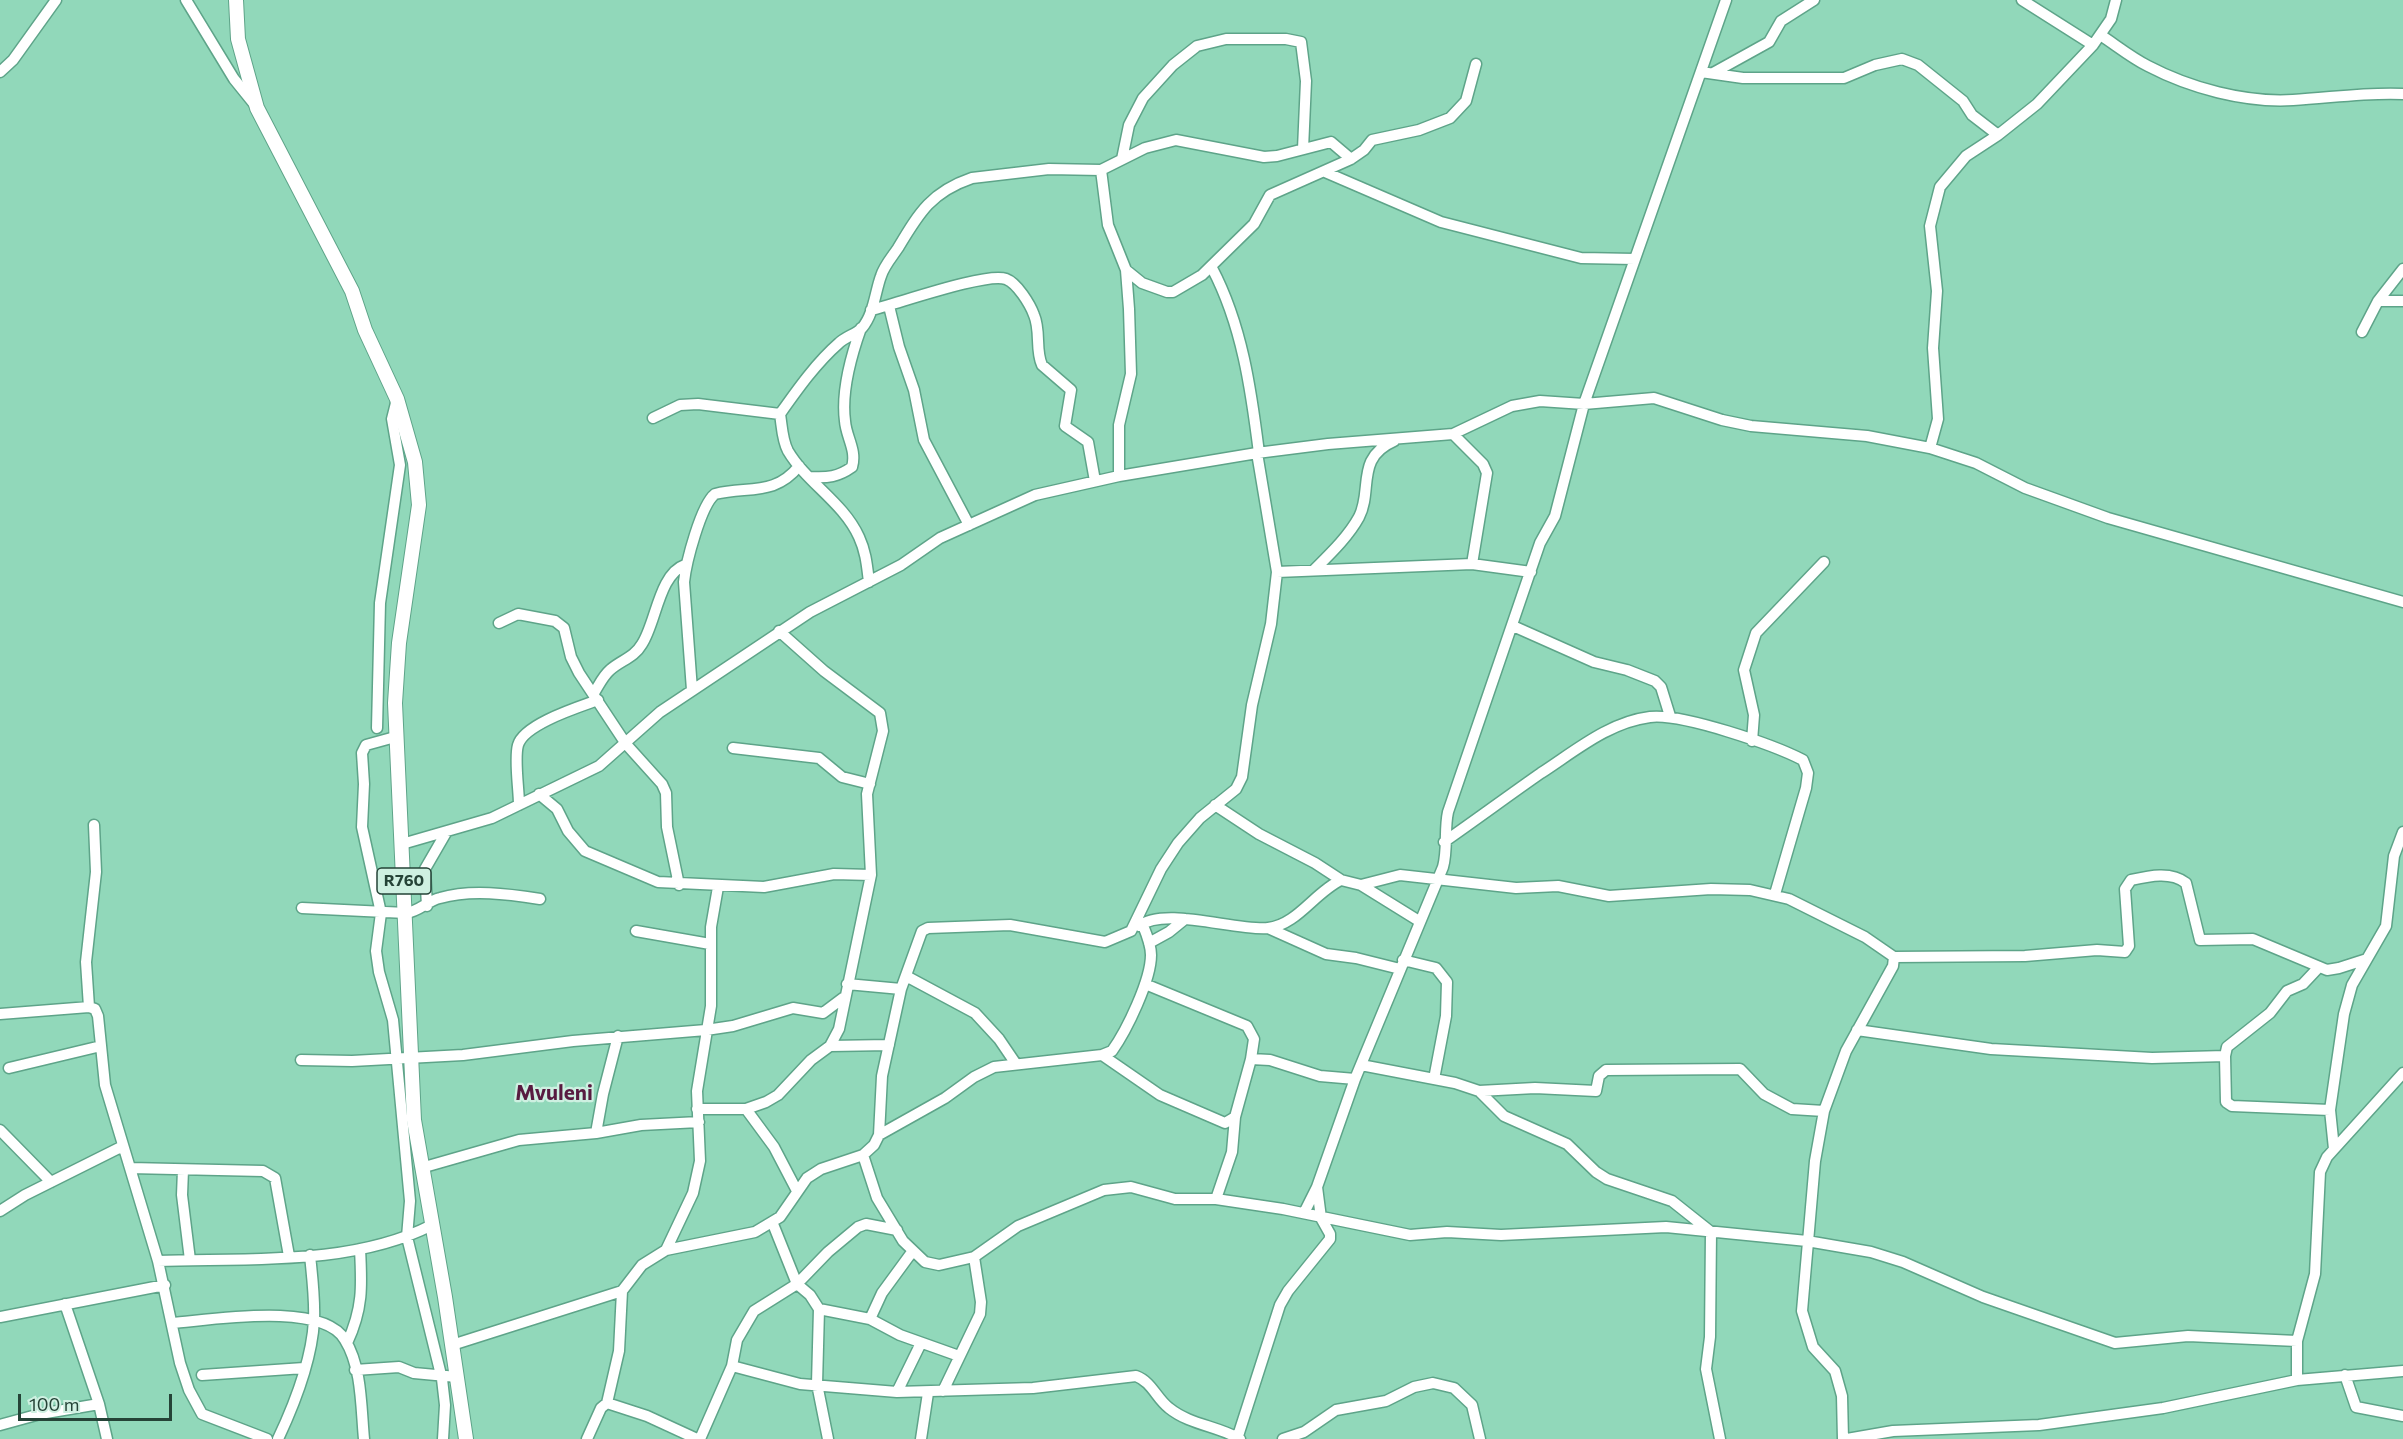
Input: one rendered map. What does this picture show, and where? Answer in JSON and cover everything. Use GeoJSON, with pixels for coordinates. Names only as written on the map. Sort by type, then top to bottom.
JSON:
{"type":"FeatureCollection","features":[{"type":"Feature","properties":{"kind":"main road"},"geometry":{"type":"LineString","coordinates":[[236,0],[238,39],[257,108]]}},
{"type":"Feature","properties":{"kind":"main road","name":"R760"},"geometry":{"type":"LineString","coordinates":[[257,108],[352,291],[365,330],[397,399],[415,462],[419,505],[399,644],[389,738],[402,844],[406,913],[411,1058],[408,1117],[432,1225],[466,1439]]}},
{"type":"Feature","properties":{"kind":"street"},"geometry":{"type":"LineString","coordinates":[[0,72],[13,60],[56,0]]}},
{"type":"Feature","properties":{"kind":"street"},"geometry":{"type":"LineString","coordinates":[[186,0],[228,71],[257,108]]}},
{"type":"Feature","properties":{"kind":"street"},"geometry":{"type":"LineString","coordinates":[[1304,1213],[1317,1187],[1360,1065],[1446,859],[1444,842],[1448,812],[1540,543],[1555,516],[1584,404],[1635,259],[1707,73],[1726,0]]}},
{"type":"Feature","properties":{"kind":"street"},"geometry":{"type":"LineString","coordinates":[[1707,73],[1769,42],[1781,21],[1814,0]]}},
{"type":"Feature","properties":{"kind":"street"},"geometry":{"type":"LineString","coordinates":[[2022,0],[2093,45]]}},
{"type":"Feature","properties":{"kind":"street"},"geometry":{"type":"LineString","coordinates":[[1930,448],[1938,419],[1933,348],[1937,291],[1930,226],[1932,213],[1946,177],[1966,156],[1998,135],[2037,104],[2102,36],[2111,19],[2116,0]]}},
{"type":"Feature","properties":{"kind":"street"},"geometry":{"type":"LineString","coordinates":[[2102,36],[2149,67],[2169,76],[2235,95],[2292,100],[2371,92],[2403,94]]}},
{"type":"Feature","properties":{"kind":"street"},"geometry":{"type":"LineString","coordinates":[[1122,159],[1129,125],[1143,98],[1173,65],[1197,46],[1226,39],[1286,39],[1301,42],[1306,66],[1304,149]]}},
{"type":"Feature","properties":{"kind":"street"},"geometry":{"type":"LineString","coordinates":[[1707,73],[1743,78],[1844,78],[1875,64],[1902,59],[1918,64],[1963,101],[1972,115],[1998,135]]}},
{"type":"Feature","properties":{"kind":"street"},"geometry":{"type":"LineString","coordinates":[[1126,270],[1142,283],[1173,292],[1212,268],[1254,224],[1270,195],[1351,159],[1364,150],[1372,140],[1419,130],[1450,118],[1466,100],[1476,64]]}},
{"type":"Feature","properties":{"kind":"street"},"geometry":{"type":"LineString","coordinates":[[810,477],[827,478],[840,475],[852,467],[854,452],[845,424],[843,401],[861,328],[871,310],[881,274],[913,222],[928,203],[942,191],[961,182],[982,177],[1049,169],[1101,170],[1161,142],[1176,140],[1264,157],[1331,142],[1351,159]]}},
{"type":"Feature","properties":{"kind":"street"},"geometry":{"type":"LineString","coordinates":[[1101,170],[1108,225],[1126,270],[1131,374],[1119,425],[1119,476]]}},
{"type":"Feature","properties":{"kind":"street"},"geometry":{"type":"LineString","coordinates":[[1324,172],[1441,222],[1581,258],[1635,259]]}},
{"type":"Feature","properties":{"kind":"street"},"geometry":{"type":"LineString","coordinates":[[1131,931],[1161,869],[1178,843],[1215,805],[1236,789],[1242,777],[1252,705],[1271,624],[1276,572],[1245,360],[1233,320],[1212,268]]}},
{"type":"Feature","properties":{"kind":"street"},"geometry":{"type":"LineString","coordinates":[[2362,332],[2378,301],[2403,269]]}},
{"type":"Feature","properties":{"kind":"street"},"geometry":{"type":"LineString","coordinates":[[871,310],[943,288],[993,279],[1008,279],[1034,315],[1042,365],[1071,390],[1065,426],[1088,442],[1095,481]]}},
{"type":"Feature","properties":{"kind":"street"},"geometry":{"type":"LineString","coordinates":[[2378,301],[2403,301]]}},
{"type":"Feature","properties":{"kind":"street"},"geometry":{"type":"LineString","coordinates":[[889,306],[899,347],[914,390],[924,440],[969,525]]}},
{"type":"Feature","properties":{"kind":"street"},"geometry":{"type":"LineString","coordinates":[[861,328],[839,343],[797,390],[780,414],[787,449],[799,466],[834,500],[858,535],[865,553],[869,582]]}},
{"type":"Feature","properties":{"kind":"street"},"geometry":{"type":"LineString","coordinates":[[402,844],[492,818],[599,766],[626,744],[642,726],[810,612],[901,565],[940,538],[1035,495],[1119,476],[1258,453],[1453,434],[1512,405],[1540,401],[1584,404],[1654,398],[1722,420],[1751,426],[1867,436],[1930,448],[1976,463],[2025,488],[2108,518],[2403,602]]}},
{"type":"Feature","properties":{"kind":"street"},"geometry":{"type":"LineString","coordinates":[[397,399],[392,418],[400,465],[380,603],[377,728],[362,753],[364,784],[362,827],[381,913],[376,951],[379,972],[393,1020],[397,1059],[408,1117],[410,1201],[407,1237],[441,1376],[445,1405],[443,1439]]}},
{"type":"Feature","properties":{"kind":"street"},"geometry":{"type":"LineString","coordinates":[[653,418],[680,405],[698,404],[780,414]]}},
{"type":"Feature","properties":{"kind":"street"},"geometry":{"type":"LineString","coordinates":[[1453,434],[1483,464],[1487,473],[1472,564]]}},
{"type":"Feature","properties":{"kind":"street"},"geometry":{"type":"LineString","coordinates":[[1314,570],[1334,551],[1360,515],[1365,480],[1377,453],[1399,439]]}},
{"type":"Feature","properties":{"kind":"street"},"geometry":{"type":"LineString","coordinates":[[692,690],[684,582],[686,565],[709,499],[725,491],[773,486],[790,477],[799,466]]}},
{"type":"Feature","properties":{"kind":"street"},"geometry":{"type":"LineString","coordinates":[[1752,741],[1753,709],[1744,670],[1756,633],[1824,562]]}},
{"type":"Feature","properties":{"kind":"street"},"geometry":{"type":"LineString","coordinates":[[1276,572],[1472,564],[1531,572]]}},
{"type":"Feature","properties":{"kind":"street"},"geometry":{"type":"LineString","coordinates":[[519,805],[518,750],[522,738],[558,715],[596,696],[610,669],[628,659],[642,644],[656,607],[673,573],[677,568],[686,565]]}},
{"type":"Feature","properties":{"kind":"street"},"geometry":{"type":"LineString","coordinates":[[499,623],[518,614],[560,623],[566,635],[571,657],[626,744],[662,784],[666,793],[667,827],[679,885]]}},
{"type":"Feature","properties":{"kind":"street"},"geometry":{"type":"LineString","coordinates":[[1513,626],[1594,662],[1627,670],[1655,681],[1661,687],[1670,716]]}},
{"type":"Feature","properties":{"kind":"street"},"geometry":{"type":"LineString","coordinates":[[698,1109],[746,1109],[778,1095],[811,1060],[830,1046],[839,1029],[843,998],[871,875],[871,845],[866,813],[870,784],[883,731],[880,713],[779,632]]}},
{"type":"Feature","properties":{"kind":"street"},"geometry":{"type":"LineString","coordinates":[[1444,842],[1510,793],[1620,724],[1649,717],[1670,716],[1777,748],[1803,760],[1808,773],[1806,788],[1775,894]]}},
{"type":"Feature","properties":{"kind":"street"},"geometry":{"type":"LineString","coordinates":[[377,728],[389,738]]}},
{"type":"Feature","properties":{"kind":"street"},"geometry":{"type":"LineString","coordinates":[[366,745],[389,738]]}},
{"type":"Feature","properties":{"kind":"street"},"geometry":{"type":"LineString","coordinates":[[733,748],[819,758],[842,777],[870,784]]}},
{"type":"Feature","properties":{"kind":"street"},"geometry":{"type":"LineString","coordinates":[[538,794],[557,809],[568,831],[585,851],[645,879],[679,885],[764,887],[834,874],[871,875]]}},
{"type":"Feature","properties":{"kind":"street"},"geometry":{"type":"LineString","coordinates":[[1215,805],[1259,834],[1315,863],[1341,880],[1360,885],[1419,921]]}},
{"type":"Feature","properties":{"kind":"street"},"geometry":{"type":"LineString","coordinates":[[94,825],[96,872],[86,962],[89,1007],[98,1016],[105,1085],[165,1286],[180,1363],[198,1409],[220,1423],[267,1439]]}},
{"type":"Feature","properties":{"kind":"street"},"geometry":{"type":"LineString","coordinates":[[427,906],[425,869],[447,831]]}},
{"type":"Feature","properties":{"kind":"street"},"geometry":{"type":"LineString","coordinates":[[2334,1149],[2330,1110],[2348,998],[2367,958],[2386,926],[2394,856],[2403,832]]}},
{"type":"Feature","properties":{"kind":"street"},"geometry":{"type":"LineString","coordinates":[[1360,885],[1400,875],[1516,888],[1558,886],[1609,896],[1711,889],[1750,890],[1775,894],[1865,937],[1894,957],[2025,956],[2097,950],[2125,952],[2128,946],[2125,889],[2128,883],[2149,876],[2173,876],[2186,883],[2189,890],[2200,940],[2253,939],[2319,967],[2333,970],[2367,958]]}},
{"type":"Feature","properties":{"kind":"street"},"geometry":{"type":"LineString","coordinates":[[1269,928],[1283,922],[1319,893],[1341,880]]}},
{"type":"Feature","properties":{"kind":"street"},"geometry":{"type":"LineString","coordinates":[[666,1250],[693,1193],[700,1161],[699,1076],[711,1006],[710,944],[718,887]]}},
{"type":"Feature","properties":{"kind":"street"},"geometry":{"type":"LineString","coordinates":[[302,908],[406,913],[416,912],[435,899],[455,894],[503,894],[540,899]]}},
{"type":"Feature","properties":{"kind":"street"},"geometry":{"type":"LineString","coordinates":[[1149,943],[1169,932],[1185,919]]}},
{"type":"Feature","properties":{"kind":"street"},"geometry":{"type":"LineString","coordinates":[[452,1345],[621,1291],[642,1264],[666,1250],[755,1232],[773,1224],[807,1178],[821,1169],[863,1155],[874,1145],[879,1135],[880,1091],[901,989],[918,938],[928,928],[1010,926],[1105,942],[1131,931],[1142,923],[1185,919],[1269,928],[1326,954],[1436,968],[1447,982],[1447,1006],[1434,1079]]}},
{"type":"Feature","properties":{"kind":"street"},"geometry":{"type":"LineString","coordinates":[[879,1135],[994,1067],[1102,1055],[1112,1051],[1119,1041],[1145,984],[1152,954],[1142,923]]}},
{"type":"Feature","properties":{"kind":"street"},"geometry":{"type":"LineString","coordinates":[[636,931],[710,944]]}},
{"type":"Feature","properties":{"kind":"street"},"geometry":{"type":"LineString","coordinates":[[1894,957],[1890,972],[1846,1051],[1824,1110],[1815,1161],[1802,1311],[1813,1347],[1835,1371],[1842,1396],[1845,1439],[1893,1431],[2014,1427],[2163,1408],[2298,1380],[2403,1371]]}},
{"type":"Feature","properties":{"kind":"street"},"geometry":{"type":"LineString","coordinates":[[2319,967],[2300,987],[2287,991],[2270,1013],[2227,1047],[2225,1056],[2227,1105],[2330,1110]]}},
{"type":"Feature","properties":{"kind":"street"},"geometry":{"type":"LineString","coordinates":[[906,975],[975,1013],[999,1039],[1016,1064]]}},
{"type":"Feature","properties":{"kind":"street"},"geometry":{"type":"LineString","coordinates":[[847,984],[901,989]]}},
{"type":"Feature","properties":{"kind":"street"},"geometry":{"type":"LineString","coordinates":[[1145,984],[1247,1026],[1254,1039],[1251,1059],[1235,1117],[1229,1126],[1232,1152],[1216,1199]]}},
{"type":"Feature","properties":{"kind":"street"},"geometry":{"type":"LineString","coordinates":[[300,1060],[397,1059],[463,1055],[618,1036],[706,1030],[734,1026],[793,1008],[823,1013],[843,998]]}},
{"type":"Feature","properties":{"kind":"street"},"geometry":{"type":"LineString","coordinates":[[0,1014],[89,1007]]}},
{"type":"Feature","properties":{"kind":"street"},"geometry":{"type":"LineString","coordinates":[[839,1029],[855,1044]]}},
{"type":"Feature","properties":{"kind":"street"},"geometry":{"type":"LineString","coordinates":[[1857,1030],[1997,1050],[2152,1058],[2225,1056]]}},
{"type":"Feature","properties":{"kind":"street"},"geometry":{"type":"LineString","coordinates":[[596,1133],[618,1036]]}},
{"type":"Feature","properties":{"kind":"street"},"geometry":{"type":"LineString","coordinates":[[830,1046],[889,1045]]}},
{"type":"Feature","properties":{"kind":"street"},"geometry":{"type":"LineString","coordinates":[[9,1068],[101,1046]]}},
{"type":"Feature","properties":{"kind":"street"},"geometry":{"type":"LineString","coordinates":[[1102,1055],[1160,1095],[1229,1126]]}},
{"type":"Feature","properties":{"kind":"street"},"geometry":{"type":"LineString","coordinates":[[1251,1059],[1270,1060],[1320,1076],[1355,1079]]}},
{"type":"Feature","properties":{"kind":"street"},"geometry":{"type":"LineString","coordinates":[[1360,1065],[1434,1079],[1479,1091],[1535,1088],[1596,1091],[1599,1076],[1606,1070],[1736,1069],[1745,1072],[1764,1094],[1792,1109],[1824,1110]]}},
{"type":"Feature","properties":{"kind":"street"},"geometry":{"type":"LineString","coordinates":[[2298,1380],[2297,1341],[2316,1274],[2318,1180],[2323,1164],[2403,1073]]}},
{"type":"Feature","properties":{"kind":"street"},"geometry":{"type":"LineString","coordinates":[[1479,1091],[1504,1116],[1567,1144],[1601,1176],[1672,1201],[1711,1232]]}},
{"type":"Feature","properties":{"kind":"street"},"geometry":{"type":"LineString","coordinates":[[746,1109],[774,1147],[797,1191]]}},
{"type":"Feature","properties":{"kind":"street"},"geometry":{"type":"LineString","coordinates":[[421,1168],[519,1140],[596,1133],[641,1125],[699,1122]]}},
{"type":"Feature","properties":{"kind":"street"},"geometry":{"type":"LineString","coordinates":[[0,1130],[51,1182]]}},
{"type":"Feature","properties":{"kind":"street"},"geometry":{"type":"LineString","coordinates":[[0,1210],[123,1146]]}},
{"type":"Feature","properties":{"kind":"street"},"geometry":{"type":"LineString","coordinates":[[863,1155],[877,1198],[912,1252],[925,1262],[939,1265],[974,1257],[1018,1227],[1111,1188],[1131,1187],[1175,1199],[1216,1199],[1304,1213],[1410,1235],[1447,1233],[1501,1235],[1666,1227],[1807,1241],[1871,1251],[1903,1262],[1983,1297],[2115,1343],[2188,1336],[2297,1341]]}},
{"type":"Feature","properties":{"kind":"street"},"geometry":{"type":"LineString","coordinates":[[130,1168],[264,1171],[275,1178],[289,1256]]}},
{"type":"Feature","properties":{"kind":"street"},"geometry":{"type":"LineString","coordinates":[[183,1170],[182,1195],[190,1260]]}},
{"type":"Feature","properties":{"kind":"street"},"geometry":{"type":"LineString","coordinates":[[732,1366],[800,1384],[928,1393],[1033,1388],[1136,1376],[1145,1380],[1168,1408],[1182,1417],[1238,1438],[1280,1305],[1288,1291],[1330,1239],[1330,1233],[1322,1218],[1317,1187]]}},
{"type":"Feature","properties":{"kind":"street"},"geometry":{"type":"LineString","coordinates":[[773,1224],[796,1284],[810,1295],[819,1309],[817,1384],[828,1439]]}},
{"type":"Feature","properties":{"kind":"street"},"geometry":{"type":"LineString","coordinates":[[607,1403],[647,1416],[699,1439],[732,1366],[737,1340],[754,1311],[796,1284],[828,1252],[858,1227],[866,1224],[897,1230]]}},
{"type":"Feature","properties":{"kind":"street"},"geometry":{"type":"LineString","coordinates":[[158,1262],[310,1255],[360,1250],[407,1237],[432,1225]]}},
{"type":"Feature","properties":{"kind":"street"},"geometry":{"type":"LineString","coordinates":[[1711,1232],[1710,1337],[1706,1369],[1720,1439]]}},
{"type":"Feature","properties":{"kind":"street"},"geometry":{"type":"LineString","coordinates":[[347,1343],[358,1318],[362,1296],[360,1250]]}},
{"type":"Feature","properties":{"kind":"street"},"geometry":{"type":"LineString","coordinates":[[870,1319],[882,1293],[912,1252]]}},
{"type":"Feature","properties":{"kind":"street"},"geometry":{"type":"LineString","coordinates":[[278,1439],[293,1407],[312,1341],[314,1319],[310,1255]]}},
{"type":"Feature","properties":{"kind":"street"},"geometry":{"type":"LineString","coordinates":[[942,1391],[980,1314],[981,1302],[974,1257]]}},
{"type":"Feature","properties":{"kind":"street"},"geometry":{"type":"LineString","coordinates":[[0,1317],[165,1286]]}},
{"type":"Feature","properties":{"kind":"street"},"geometry":{"type":"LineString","coordinates":[[587,1439],[601,1408],[607,1403],[619,1351],[621,1291]]}},
{"type":"Feature","properties":{"kind":"street"},"geometry":{"type":"LineString","coordinates":[[64,1304],[99,1404],[107,1439]]}},
{"type":"Feature","properties":{"kind":"street"},"geometry":{"type":"LineString","coordinates":[[819,1309],[870,1319],[921,1343],[960,1356]]}},
{"type":"Feature","properties":{"kind":"street"},"geometry":{"type":"LineString","coordinates":[[172,1323],[272,1317],[314,1319],[338,1331],[347,1343],[355,1370],[364,1439]]}},
{"type":"Feature","properties":{"kind":"street"},"geometry":{"type":"LineString","coordinates":[[897,1392],[921,1343]]}},
{"type":"Feature","properties":{"kind":"street"},"geometry":{"type":"LineString","coordinates":[[355,1370],[399,1367],[414,1373],[457,1377]]}},
{"type":"Feature","properties":{"kind":"street"},"geometry":{"type":"LineString","coordinates":[[202,1375],[304,1368]]}},
{"type":"Feature","properties":{"kind":"street"},"geometry":{"type":"LineString","coordinates":[[2345,1375],[2356,1407],[2403,1416]]}},
{"type":"Feature","properties":{"kind":"street"},"geometry":{"type":"LineString","coordinates":[[1283,1439],[1304,1432],[1335,1410],[1386,1401],[1414,1387],[1432,1383],[1454,1388],[1472,1405],[1480,1439]]}},
{"type":"Feature","properties":{"kind":"street"},"geometry":{"type":"LineString","coordinates":[[921,1439],[928,1393]]}},
{"type":"Feature","properties":{"kind":"street"},"geometry":{"type":"LineString","coordinates":[[0,1425],[40,1414],[99,1404]]}},
{"type":"Feature","properties":{"kind":"street"},"geometry":{"type":"LineString","coordinates":[[2014,1427],[2016,1439]]}},
{"type":"Feature","properties":{"kind":"district","name":"Mvuleni"},"geometry":{"type":"Point","coordinates":[554,1093]}}]}
